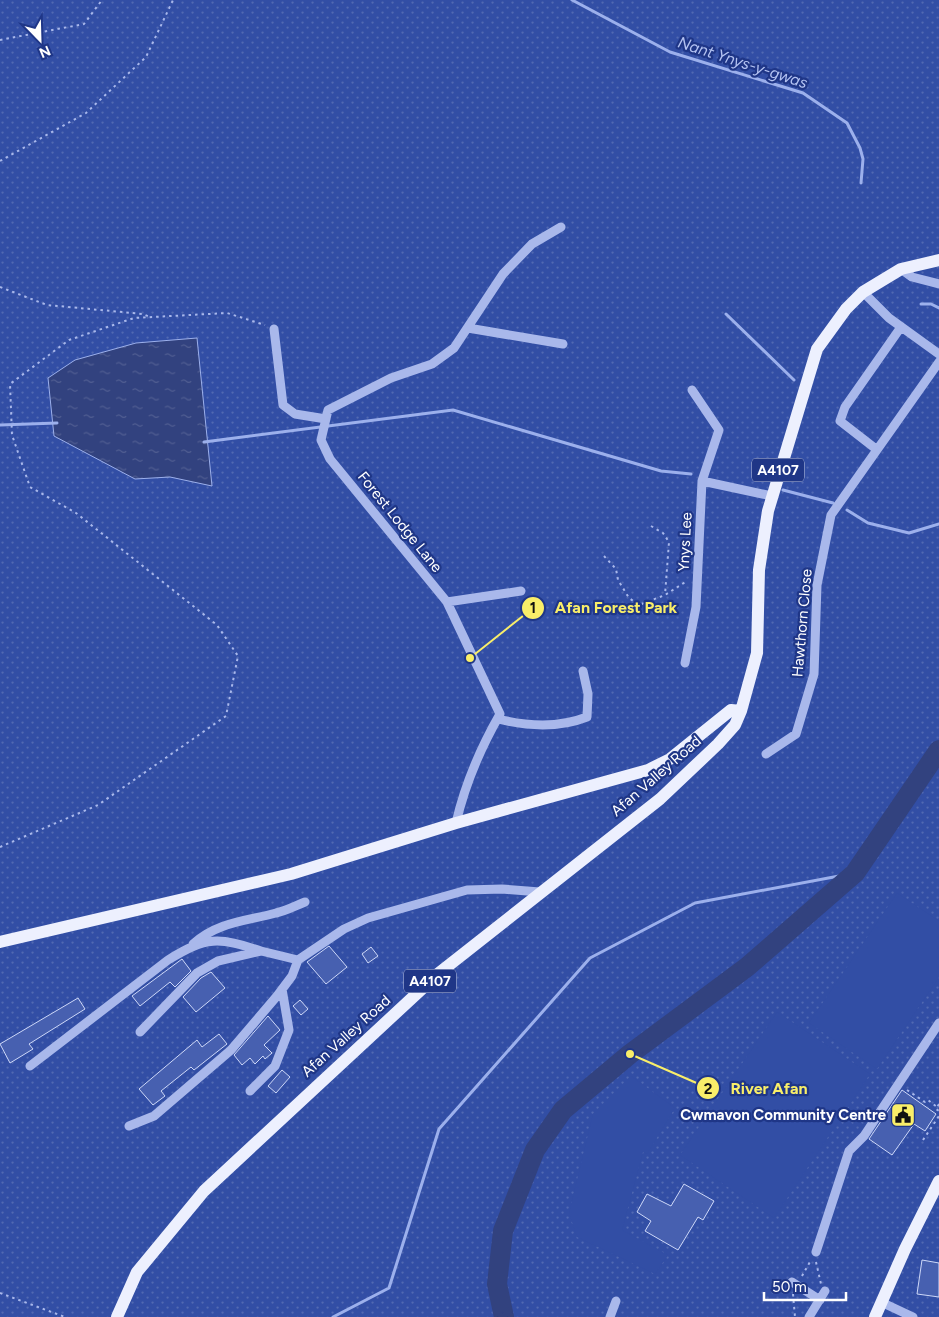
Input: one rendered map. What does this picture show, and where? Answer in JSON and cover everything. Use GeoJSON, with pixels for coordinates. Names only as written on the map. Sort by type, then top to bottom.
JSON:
{"type":"FeatureCollection","features":[{"type":"Feature","properties":{"kind":"main road","name":"A4107"},"geometry":{"type":"LineString","coordinates":[[741,711],[757,653],[761,544],[772,496],[816,348],[846,309],[863,292],[901,269],[939,260]]}},
{"type":"Feature","properties":{"kind":"main road"},"geometry":{"type":"LineString","coordinates":[[0,942],[291,874],[456,823],[648,770],[670,759],[731,710],[741,711]]}},
{"type":"Feature","properties":{"kind":"main road","name":"Afan Valley Road"},"geometry":{"type":"LineString","coordinates":[[117,1317],[137,1272],[204,1191],[439,973],[688,774],[734,725],[741,711]]}},
{"type":"Feature","properties":{"kind":"main road"},"geometry":{"type":"LineString","coordinates":[[875,1317],[939,1180]]}},
{"type":"Feature","properties":{"kind":"street"},"geometry":{"type":"LineString","coordinates":[[274,328],[283,405],[288,411],[324,424],[328,410],[391,378],[432,364],[454,348],[503,274],[532,244],[561,227]]}},
{"type":"Feature","properties":{"kind":"street"},"geometry":{"type":"LineString","coordinates":[[901,269],[912,277],[939,284]]}},
{"type":"Feature","properties":{"kind":"street"},"geometry":{"type":"LineString","coordinates":[[863,292],[901,327],[939,354]]}},
{"type":"Feature","properties":{"kind":"street"},"geometry":{"type":"LineString","coordinates":[[876,449],[840,421],[845,407],[901,327]]}},
{"type":"Feature","properties":{"kind":"street"},"geometry":{"type":"LineString","coordinates":[[468,328],[563,344]]}},
{"type":"Feature","properties":{"kind":"street","name":"Hawthorn Close"},"geometry":{"type":"LineString","coordinates":[[766,754],[796,734],[814,674],[817,585],[831,515],[939,362]]}},
{"type":"Feature","properties":{"kind":"street","name":"Ynys Lee"},"geometry":{"type":"LineString","coordinates":[[685,663],[696,607],[702,481],[719,430],[692,390]]}},
{"type":"Feature","properties":{"kind":"street","name":"Forest Lodge Lane"},"geometry":{"type":"LineString","coordinates":[[324,424],[321,440],[330,460],[447,602],[500,714],[498,719]]}},
{"type":"Feature","properties":{"kind":"street"},"geometry":{"type":"LineString","coordinates":[[702,481],[772,496]]}},
{"type":"Feature","properties":{"kind":"street"},"geometry":{"type":"LineString","coordinates":[[447,602],[521,591]]}},
{"type":"Feature","properties":{"kind":"street"},"geometry":{"type":"LineString","coordinates":[[456,823],[462,795],[485,741],[498,719],[534,725],[579,720],[587,717],[588,694],[583,671]]}},
{"type":"Feature","properties":{"kind":"street"},"geometry":{"type":"LineString","coordinates":[[129,1126],[154,1116],[231,1050],[292,976],[298,960],[344,929],[368,918],[467,890],[502,889],[540,892]]}},
{"type":"Feature","properties":{"kind":"street"},"geometry":{"type":"LineString","coordinates":[[30,1066],[168,960],[191,946],[204,934],[226,924],[278,913],[305,902]]}},
{"type":"Feature","properties":{"kind":"street"},"geometry":{"type":"LineString","coordinates":[[191,946],[213,940],[233,942],[298,960]]}},
{"type":"Feature","properties":{"kind":"street"},"geometry":{"type":"LineString","coordinates":[[140,1032],[197,973],[218,961],[260,951]]}},
{"type":"Feature","properties":{"kind":"street"},"geometry":{"type":"LineString","coordinates":[[250,1091],[275,1066],[289,1030],[282,989]]}},
{"type":"Feature","properties":{"kind":"street"},"geometry":{"type":"LineString","coordinates":[[816,1252],[830,1203],[849,1150],[859,1142],[939,1023]]}},
{"type":"Feature","properties":{"kind":"street"},"geometry":{"type":"LineString","coordinates":[[794,1284],[820,1300]]}},
{"type":"Feature","properties":{"kind":"street"},"geometry":{"type":"LineString","coordinates":[[809,1317],[825,1291]]}},
{"type":"Feature","properties":{"kind":"street"},"geometry":{"type":"LineString","coordinates":[[610,1317],[616,1301]]}},
{"type":"Feature","properties":{"kind":"street"},"geometry":{"type":"LineString","coordinates":[[881,1302],[913,1317]]}},
{"type":"Feature","properties":{"kind":"path"},"geometry":{"type":"LineString","coordinates":[[0,40],[84,24],[102,0]]}},
{"type":"Feature","properties":{"kind":"path"},"geometry":{"type":"LineString","coordinates":[[0,161],[86,113],[146,57],[173,0]]}},
{"type":"Feature","properties":{"kind":"path"},"geometry":{"type":"LineString","coordinates":[[0,287],[47,305],[142,314],[150,317]]}},
{"type":"Feature","properties":{"kind":"path"},"geometry":{"type":"LineString","coordinates":[[0,847],[98,805],[226,716],[238,656],[217,625],[76,513],[30,487],[12,435],[10,384],[68,340],[134,318],[227,312],[274,328]]}},
{"type":"Feature","properties":{"kind":"path"},"geometry":{"type":"LineString","coordinates":[[651,526],[663,533],[669,542],[670,552],[665,595]]}},
{"type":"Feature","properties":{"kind":"path"},"geometry":{"type":"LineString","coordinates":[[604,556],[616,569],[618,580],[630,598],[639,605],[665,595],[698,575]]}},
{"type":"Feature","properties":{"kind":"path"},"geometry":{"type":"LineString","coordinates":[[899,1084],[924,1102],[928,1100],[939,1111]]}},
{"type":"Feature","properties":{"kind":"path"},"geometry":{"type":"LineString","coordinates":[[923,1140],[939,1116]]}},
{"type":"Feature","properties":{"kind":"path"},"geometry":{"type":"LineString","coordinates":[[795,1317],[794,1284],[816,1252]]}},
{"type":"Feature","properties":{"kind":"path"},"geometry":{"type":"LineString","coordinates":[[816,1252],[820,1281],[825,1291]]}},
{"type":"Feature","properties":{"kind":"path"},"geometry":{"type":"LineString","coordinates":[[0,1293],[65,1317]]}},
{"type":"Feature","properties":{"kind":"shaded area"},"geometry":{"type":"Polygon","coordinates":[[[0,0],[939,0],[939,1317],[0,1317],[0,0]]]}},
{"type":"Feature","properties":{"kind":"shaded area"},"geometry":{"type":"Polygon","coordinates":[[[897,893],[939,921],[939,977],[877,1069],[809,1023],[897,893]]]}},
{"type":"Feature","properties":{"kind":"shaded area"},"geometry":{"type":"Polygon","coordinates":[[[777,1012],[870,1074],[774,1218],[680,1155],[777,1012]]]}},
{"type":"Feature","properties":{"kind":"shaded area"},"geometry":{"type":"Polygon","coordinates":[[[631,1076],[675,1108],[647,1154],[643,1152],[622,1230],[668,1255],[655,1274],[577,1237],[569,1213],[593,1114],[631,1076]]]}},
{"type":"Feature","properties":{"kind":"water"},"geometry":{"type":"Polygon","coordinates":[[[197,338],[212,486],[170,477],[135,479],[54,436],[48,378],[75,360],[136,343],[197,338]]]}},
{"type":"Feature","properties":{"kind":"building"},"geometry":{"type":"Polygon","coordinates":[[[329,946],[347,967],[326,984],[307,962],[329,946]]]}},
{"type":"Feature","properties":{"kind":"building"},"geometry":{"type":"Polygon","coordinates":[[[371,947],[378,956],[368,963],[362,954],[371,947]]]}},
{"type":"Feature","properties":{"kind":"building"},"geometry":{"type":"Polygon","coordinates":[[[182,959],[191,971],[175,987],[170,982],[140,1006],[132,996],[182,959]]]}},
{"type":"Feature","properties":{"kind":"building"},"geometry":{"type":"Polygon","coordinates":[[[211,972],[225,988],[196,1012],[183,997],[201,978],[211,972]]]}},
{"type":"Feature","properties":{"kind":"building"},"geometry":{"type":"Polygon","coordinates":[[[78,998],[85,1009],[29,1044],[33,1049],[10,1063],[0,1044],[78,998]]]}},
{"type":"Feature","properties":{"kind":"building"},"geometry":{"type":"Polygon","coordinates":[[[300,1000],[308,1009],[301,1015],[293,1006],[300,1000]]]}},
{"type":"Feature","properties":{"kind":"building"},"geometry":{"type":"Polygon","coordinates":[[[268,1016],[280,1030],[264,1045],[272,1053],[265,1059],[263,1056],[255,1064],[250,1058],[242,1065],[234,1055],[268,1016]]]}},
{"type":"Feature","properties":{"kind":"building"},"geometry":{"type":"Polygon","coordinates":[[[219,1034],[227,1044],[194,1070],[191,1067],[161,1091],[165,1096],[153,1105],[139,1089],[197,1040],[202,1047],[219,1034]]]}},
{"type":"Feature","properties":{"kind":"building"},"geometry":{"type":"Polygon","coordinates":[[[282,1070],[290,1077],[276,1093],[268,1086],[282,1070]]]}},
{"type":"Feature","properties":{"kind":"building"},"geometry":{"type":"Polygon","coordinates":[[[902,1090],[936,1114],[925,1131],[914,1124],[892,1155],[869,1139],[902,1090]]]}},
{"type":"Feature","properties":{"kind":"building"},"geometry":{"type":"Polygon","coordinates":[[[684,1184],[714,1201],[703,1220],[698,1217],[678,1250],[645,1231],[651,1221],[637,1212],[647,1194],[671,1206],[684,1184]]]}},
{"type":"Feature","properties":{"kind":"building"},"geometry":{"type":"Polygon","coordinates":[[[922,1260],[939,1263],[939,1297],[917,1294],[922,1260]]]}},
{"type":"Feature","properties":{"kind":"waterway","name":"Nant Ynys-y-gwas"},"geometry":{"type":"LineString","coordinates":[[572,0],[670,52],[803,93],[847,123],[860,148],[863,159],[861,183]]}},
{"type":"Feature","properties":{"kind":"waterway"},"geometry":{"type":"LineString","coordinates":[[921,304],[931,304],[939,308]]}},
{"type":"Feature","properties":{"kind":"waterway"},"geometry":{"type":"LineString","coordinates":[[726,314],[794,380]]}},
{"type":"Feature","properties":{"kind":"waterway"},"geometry":{"type":"LineString","coordinates":[[204,442],[453,410],[661,471],[691,474]]}},
{"type":"Feature","properties":{"kind":"waterway"},"geometry":{"type":"LineString","coordinates":[[0,425],[57,423]]}},
{"type":"Feature","properties":{"kind":"waterway"},"geometry":{"type":"LineString","coordinates":[[783,490],[833,503]]}},
{"type":"Feature","properties":{"kind":"waterway"},"geometry":{"type":"LineString","coordinates":[[847,510],[868,523],[909,533],[939,524]]}},
{"type":"Feature","properties":{"kind":"waterway"},"geometry":{"type":"LineString","coordinates":[[504,1317],[497,1284],[503,1231],[535,1150],[563,1110],[630,1054],[747,967],[855,873],[939,750]]}},
{"type":"Feature","properties":{"kind":"waterway"},"geometry":{"type":"LineString","coordinates":[[333,1317],[389,1288],[439,1129],[590,958],[695,903],[855,873]]}},
{"type":"Feature","properties":{"kind":"place","name":"Afan Forest Park"},"geometry":{"type":"Point","coordinates":[470,658]}},
{"type":"Feature","properties":{"kind":"place","name":"River Afan"},"geometry":{"type":"Point","coordinates":[630,1054]}},
{"type":"Feature","properties":{"kind":"place","name":"Cwmavon Community Centre"},"geometry":{"type":"Point","coordinates":[903,1115]}}]}
